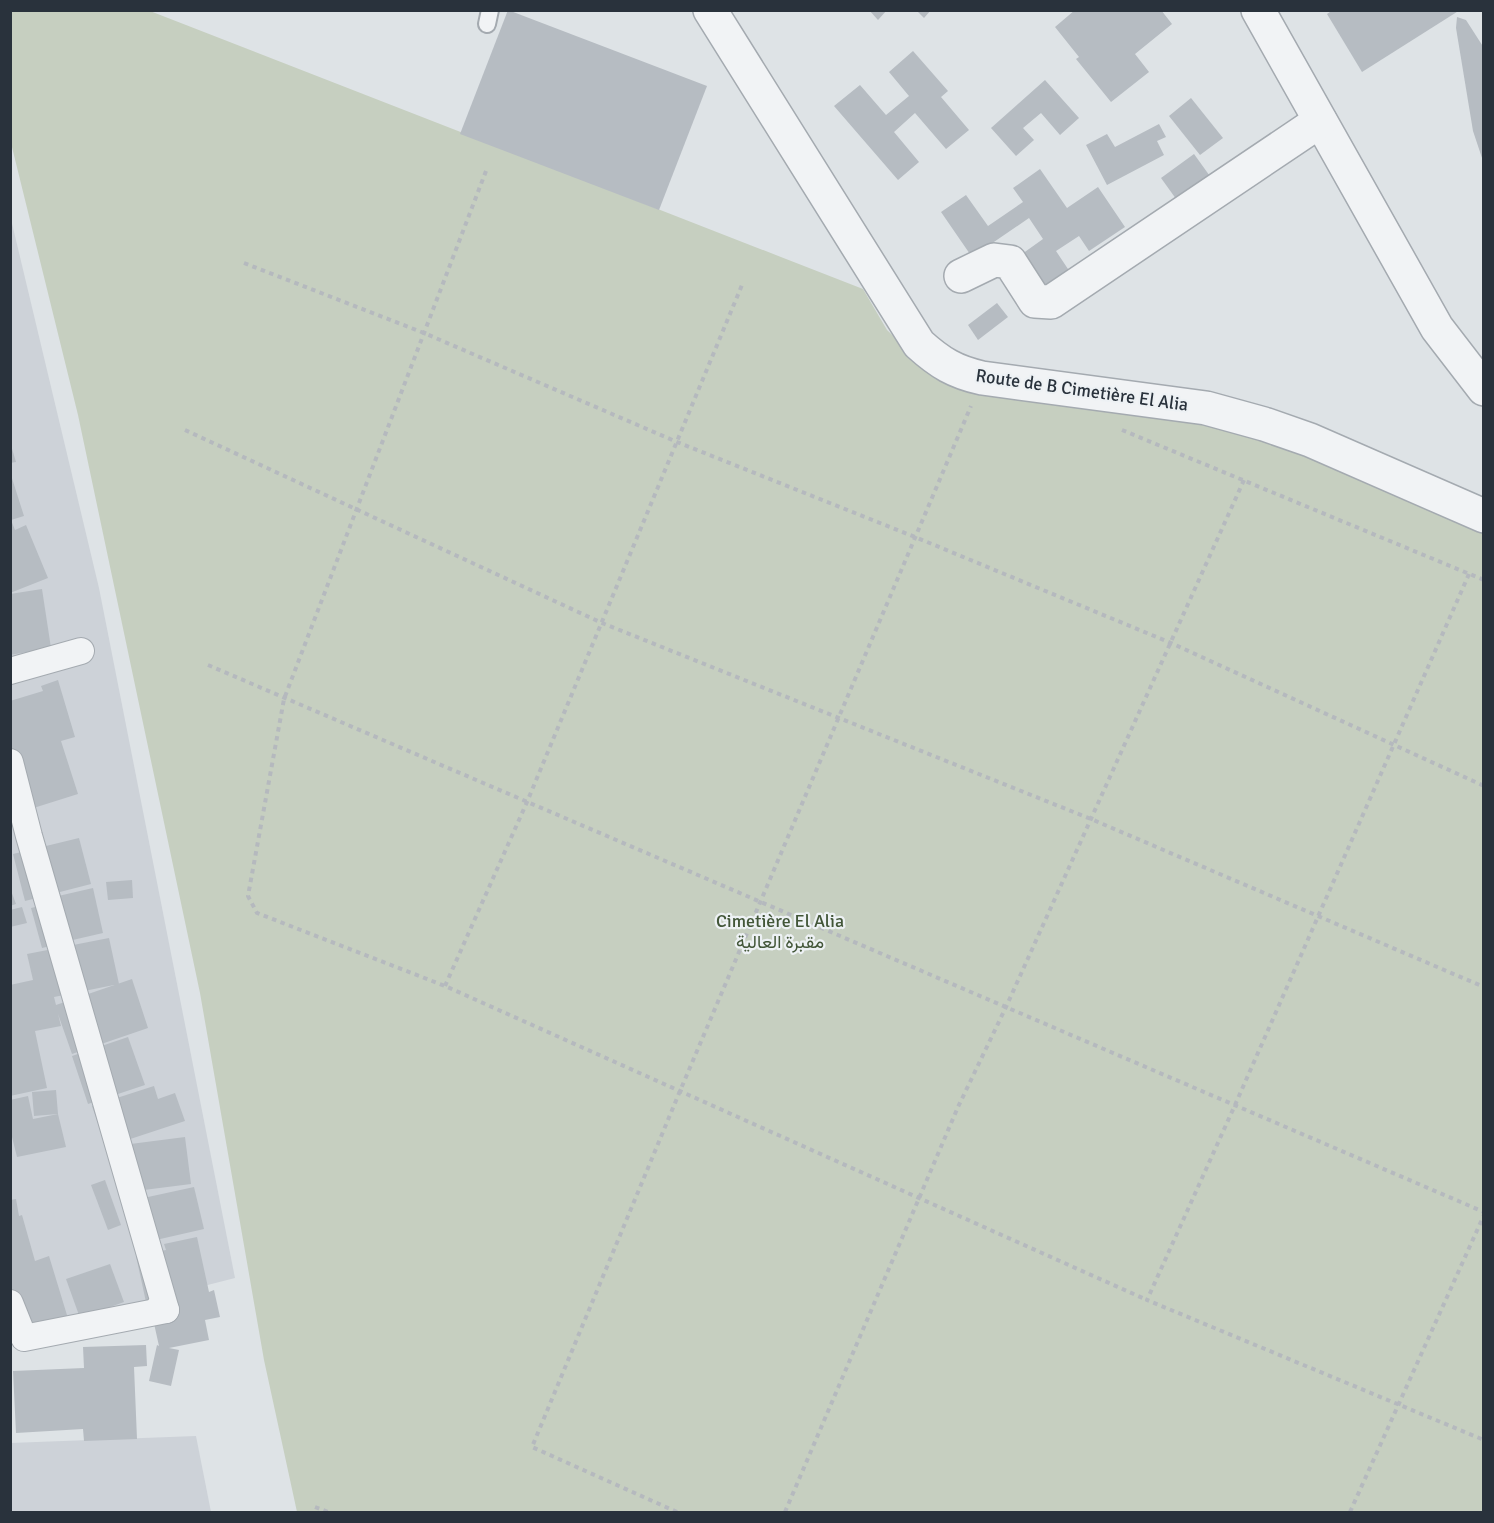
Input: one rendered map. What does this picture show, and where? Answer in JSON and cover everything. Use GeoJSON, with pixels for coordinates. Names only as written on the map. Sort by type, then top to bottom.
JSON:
{"type":"FeatureCollection","features":[{"type":"Feature","properties":{"kind":"street","name":"Route de B Cimetière El Alia"},"geometry":{"type":"LineString","coordinates":[[710,10],[919,344],[934,358],[948,367],[982,378],[1206,408],[1245,418],[1310,440],[1484,516]]}},
{"type":"Feature","properties":{"kind":"street"},"geometry":{"type":"LineString","coordinates":[[1258,10],[1437,328],[1484,389]]}},
{"type":"Feature","properties":{"kind":"street"},"geometry":{"type":"LineString","coordinates":[[961,276],[994,260],[1010,262],[1035,301],[1051,302],[1320,121]]}},
{"type":"Feature","properties":{"kind":"street"},"geometry":{"type":"LineString","coordinates":[[10,671],[81,651]]}},
{"type":"Feature","properties":{"kind":"street"},"geometry":{"type":"LineString","coordinates":[[10,762],[20,839],[163,1308],[24,1338],[10,1303]]}},
{"type":"Feature","properties":{"kind":"path"},"geometry":{"type":"LineString","coordinates":[[486,171],[284,699],[248,896],[257,913],[445,986],[1148,1300],[1484,1440]]}},
{"type":"Feature","properties":{"kind":"path"},"geometry":{"type":"LineString","coordinates":[[244,263],[424,333],[677,442],[915,537],[1170,643],[1484,786]]}},
{"type":"Feature","properties":{"kind":"path"},"geometry":{"type":"LineString","coordinates":[[445,986],[527,802],[742,285]]}},
{"type":"Feature","properties":{"kind":"path"},"geometry":{"type":"LineString","coordinates":[[677,1512],[532,1447],[982,378]]}},
{"type":"Feature","properties":{"kind":"path"},"geometry":{"type":"LineString","coordinates":[[1116,427],[1484,580]]}},
{"type":"Feature","properties":{"kind":"path"},"geometry":{"type":"LineString","coordinates":[[185,430],[602,622],[1091,819],[1484,987]]}},
{"type":"Feature","properties":{"kind":"path"},"geometry":{"type":"LineString","coordinates":[[785,1512],[958,1107],[1006,1007],[1244,480]]}},
{"type":"Feature","properties":{"kind":"path"},"geometry":{"type":"LineString","coordinates":[[1148,1300],[1469,574]]}},
{"type":"Feature","properties":{"kind":"path"},"geometry":{"type":"LineString","coordinates":[[208,665],[1484,1213],[1350,1512]]}},
{"type":"Feature","properties":{"kind":"path"},"geometry":{"type":"LineString","coordinates":[[315,1507],[328,1512]]}},
{"type":"Feature","properties":{"kind":"shaded area"},"geometry":{"type":"Polygon","coordinates":[[[10,215],[99,588],[235,1278],[32,1330],[10,1331],[10,215]]]}},
{"type":"Feature","properties":{"kind":"shaded area"},"geometry":{"type":"Polygon","coordinates":[[[196,1436],[211,1512],[11,1512],[10,1443],[196,1436]]]}},
{"type":"Feature","properties":{"kind":"green space","name":"Cimetière El Alia مقبرة العالية"},"geometry":{"type":"Polygon","coordinates":[[[10,11],[150,11],[863,289],[887,330],[914,356],[1236,418],[1483,526],[1483,1512],[297,1512],[264,1360],[200,993],[78,415],[11,143],[10,11]]]}},
{"type":"Feature","properties":{"kind":"building"},"geometry":{"type":"Polygon","coordinates":[[[508,10],[707,86],[659,210],[460,134],[508,10]]]}},
{"type":"Feature","properties":{"kind":"building"},"geometry":{"type":"Polygon","coordinates":[[[869,10],[887,10],[878,20],[869,10]]]}},
{"type":"Feature","properties":{"kind":"building"},"geometry":{"type":"Polygon","coordinates":[[[916,10],[931,10],[924,18],[916,10]]]}},
{"type":"Feature","properties":{"kind":"building"},"geometry":{"type":"Polygon","coordinates":[[[1075,10],[1161,10],[1172,24],[1135,54],[1149,72],[1111,102],[1076,59],[1079,57],[1055,27],[1075,10]]]}},
{"type":"Feature","properties":{"kind":"building"},"geometry":{"type":"Polygon","coordinates":[[[1333,10],[1460,10],[1362,72],[1327,14],[1333,10]]]}},
{"type":"Feature","properties":{"kind":"building"},"geometry":{"type":"Polygon","coordinates":[[[1457,17],[1466,20],[1484,48],[1484,164],[1473,131],[1456,28],[1457,17]]]}},
{"type":"Feature","properties":{"kind":"building"},"geometry":{"type":"Polygon","coordinates":[[[913,51],[948,91],[941,97],[969,130],[946,149],[915,113],[894,132],[919,162],[898,180],[834,106],[860,85],[886,115],[909,96],[889,72],[913,51]]]}},
{"type":"Feature","properties":{"kind":"building"},"geometry":{"type":"Polygon","coordinates":[[[1045,80],[1079,118],[1060,135],[1041,113],[1023,128],[1034,140],[1016,156],[991,128],[1045,80]]]}},
{"type":"Feature","properties":{"kind":"building"},"geometry":{"type":"Polygon","coordinates":[[[1191,98],[1223,138],[1200,155],[1169,116],[1191,98]]]}},
{"type":"Feature","properties":{"kind":"building"},"geometry":{"type":"Polygon","coordinates":[[[1159,124],[1166,137],[1157,141],[1164,155],[1107,185],[1086,145],[1107,134],[1115,147],[1159,124]]]}},
{"type":"Feature","properties":{"kind":"building"},"geometry":{"type":"Polygon","coordinates":[[[1194,154],[1212,179],[1179,203],[1161,178],[1194,154]]]}},
{"type":"Feature","properties":{"kind":"building"},"geometry":{"type":"Polygon","coordinates":[[[1040,169],[1067,208],[1098,187],[1125,227],[1089,251],[1079,236],[1056,251],[1070,272],[1039,293],[1015,259],[1043,239],[1029,218],[972,257],[941,212],[966,195],[988,226],[1023,202],[1013,188],[1040,169]]]}},
{"type":"Feature","properties":{"kind":"building"},"geometry":{"type":"Polygon","coordinates":[[[997,303],[1008,317],[978,340],[968,325],[997,303]]]}},
{"type":"Feature","properties":{"kind":"building"},"geometry":{"type":"Polygon","coordinates":[[[10,442],[16,462],[10,463],[10,442]]]}},
{"type":"Feature","properties":{"kind":"building"},"geometry":{"type":"Polygon","coordinates":[[[10,472],[24,516],[11,520],[15,530],[26,525],[48,578],[10,593],[10,472]]]}},
{"type":"Feature","properties":{"kind":"building"},"geometry":{"type":"Polygon","coordinates":[[[42,589],[51,648],[10,655],[10,594],[42,589]]]}},
{"type":"Feature","properties":{"kind":"building"},"geometry":{"type":"Polygon","coordinates":[[[58,680],[75,737],[61,741],[78,794],[24,811],[10,767],[10,701],[43,691],[41,686],[58,680]]]}},
{"type":"Feature","properties":{"kind":"building"},"geometry":{"type":"Polygon","coordinates":[[[79,838],[91,884],[25,901],[13,854],[79,838]]]}},
{"type":"Feature","properties":{"kind":"building"},"geometry":{"type":"Polygon","coordinates":[[[132,880],[133,898],[108,900],[106,882],[132,880]]]}},
{"type":"Feature","properties":{"kind":"building"},"geometry":{"type":"Polygon","coordinates":[[[10,888],[16,904],[10,906],[10,888]]]}},
{"type":"Feature","properties":{"kind":"building"},"geometry":{"type":"Polygon","coordinates":[[[93,888],[103,933],[64,942],[54,897],[93,888]]]}},
{"type":"Feature","properties":{"kind":"building"},"geometry":{"type":"Polygon","coordinates":[[[52,903],[63,943],[42,948],[31,908],[52,903]]]}},
{"type":"Feature","properties":{"kind":"building"},"geometry":{"type":"Polygon","coordinates":[[[22,907],[27,923],[10,927],[10,910],[22,907]]]}},
{"type":"Feature","properties":{"kind":"building"},"geometry":{"type":"Polygon","coordinates":[[[109,938],[119,983],[132,979],[148,1028],[72,1054],[58,1014],[61,1026],[35,1031],[47,1088],[10,1096],[10,985],[33,980],[27,954],[109,938]],[[115,985],[54,997],[56,1005],[115,985]]]}},
{"type":"Feature","properties":{"kind":"building"},"geometry":{"type":"Polygon","coordinates":[[[128,1037],[145,1085],[88,1104],[72,1056],[128,1037]]]}},
{"type":"Feature","properties":{"kind":"building"},"geometry":{"type":"Polygon","coordinates":[[[154,1086],[158,1099],[175,1093],[185,1121],[106,1147],[92,1106],[154,1086]]]}},
{"type":"Feature","properties":{"kind":"building"},"geometry":{"type":"Polygon","coordinates":[[[56,1090],[58,1114],[34,1116],[32,1092],[56,1090]]]}},
{"type":"Feature","properties":{"kind":"building"},"geometry":{"type":"Polygon","coordinates":[[[28,1096],[33,1119],[58,1114],[66,1147],[17,1157],[10,1129],[10,1100],[28,1096]]]}},
{"type":"Feature","properties":{"kind":"building"},"geometry":{"type":"Polygon","coordinates":[[[185,1137],[191,1184],[120,1193],[115,1146],[185,1137]]]}},
{"type":"Feature","properties":{"kind":"building"},"geometry":{"type":"Polygon","coordinates":[[[105,1180],[121,1225],[108,1230],[91,1185],[105,1180]]]}},
{"type":"Feature","properties":{"kind":"building"},"geometry":{"type":"Polygon","coordinates":[[[194,1187],[204,1229],[134,1245],[125,1202],[194,1187]]]}},
{"type":"Feature","properties":{"kind":"building"},"geometry":{"type":"Polygon","coordinates":[[[16,1199],[19,1216],[22,1215],[35,1261],[49,1256],[70,1325],[10,1342],[10,1200],[16,1199]]]}},
{"type":"Feature","properties":{"kind":"building"},"geometry":{"type":"Polygon","coordinates":[[[197,1237],[209,1292],[214,1290],[220,1317],[205,1320],[209,1340],[169,1348],[179,1350],[171,1386],[149,1381],[157,1345],[159,1346],[136,1256],[166,1250],[164,1244],[197,1237]]]}},
{"type":"Feature","properties":{"kind":"building"},"geometry":{"type":"Polygon","coordinates":[[[110,1264],[124,1302],[80,1318],[66,1279],[110,1264]]]}},
{"type":"Feature","properties":{"kind":"building"},"geometry":{"type":"Polygon","coordinates":[[[146,1345],[147,1366],[134,1367],[137,1439],[84,1441],[83,1429],[16,1433],[13,1371],[84,1368],[83,1347],[146,1345]]]}}]}
